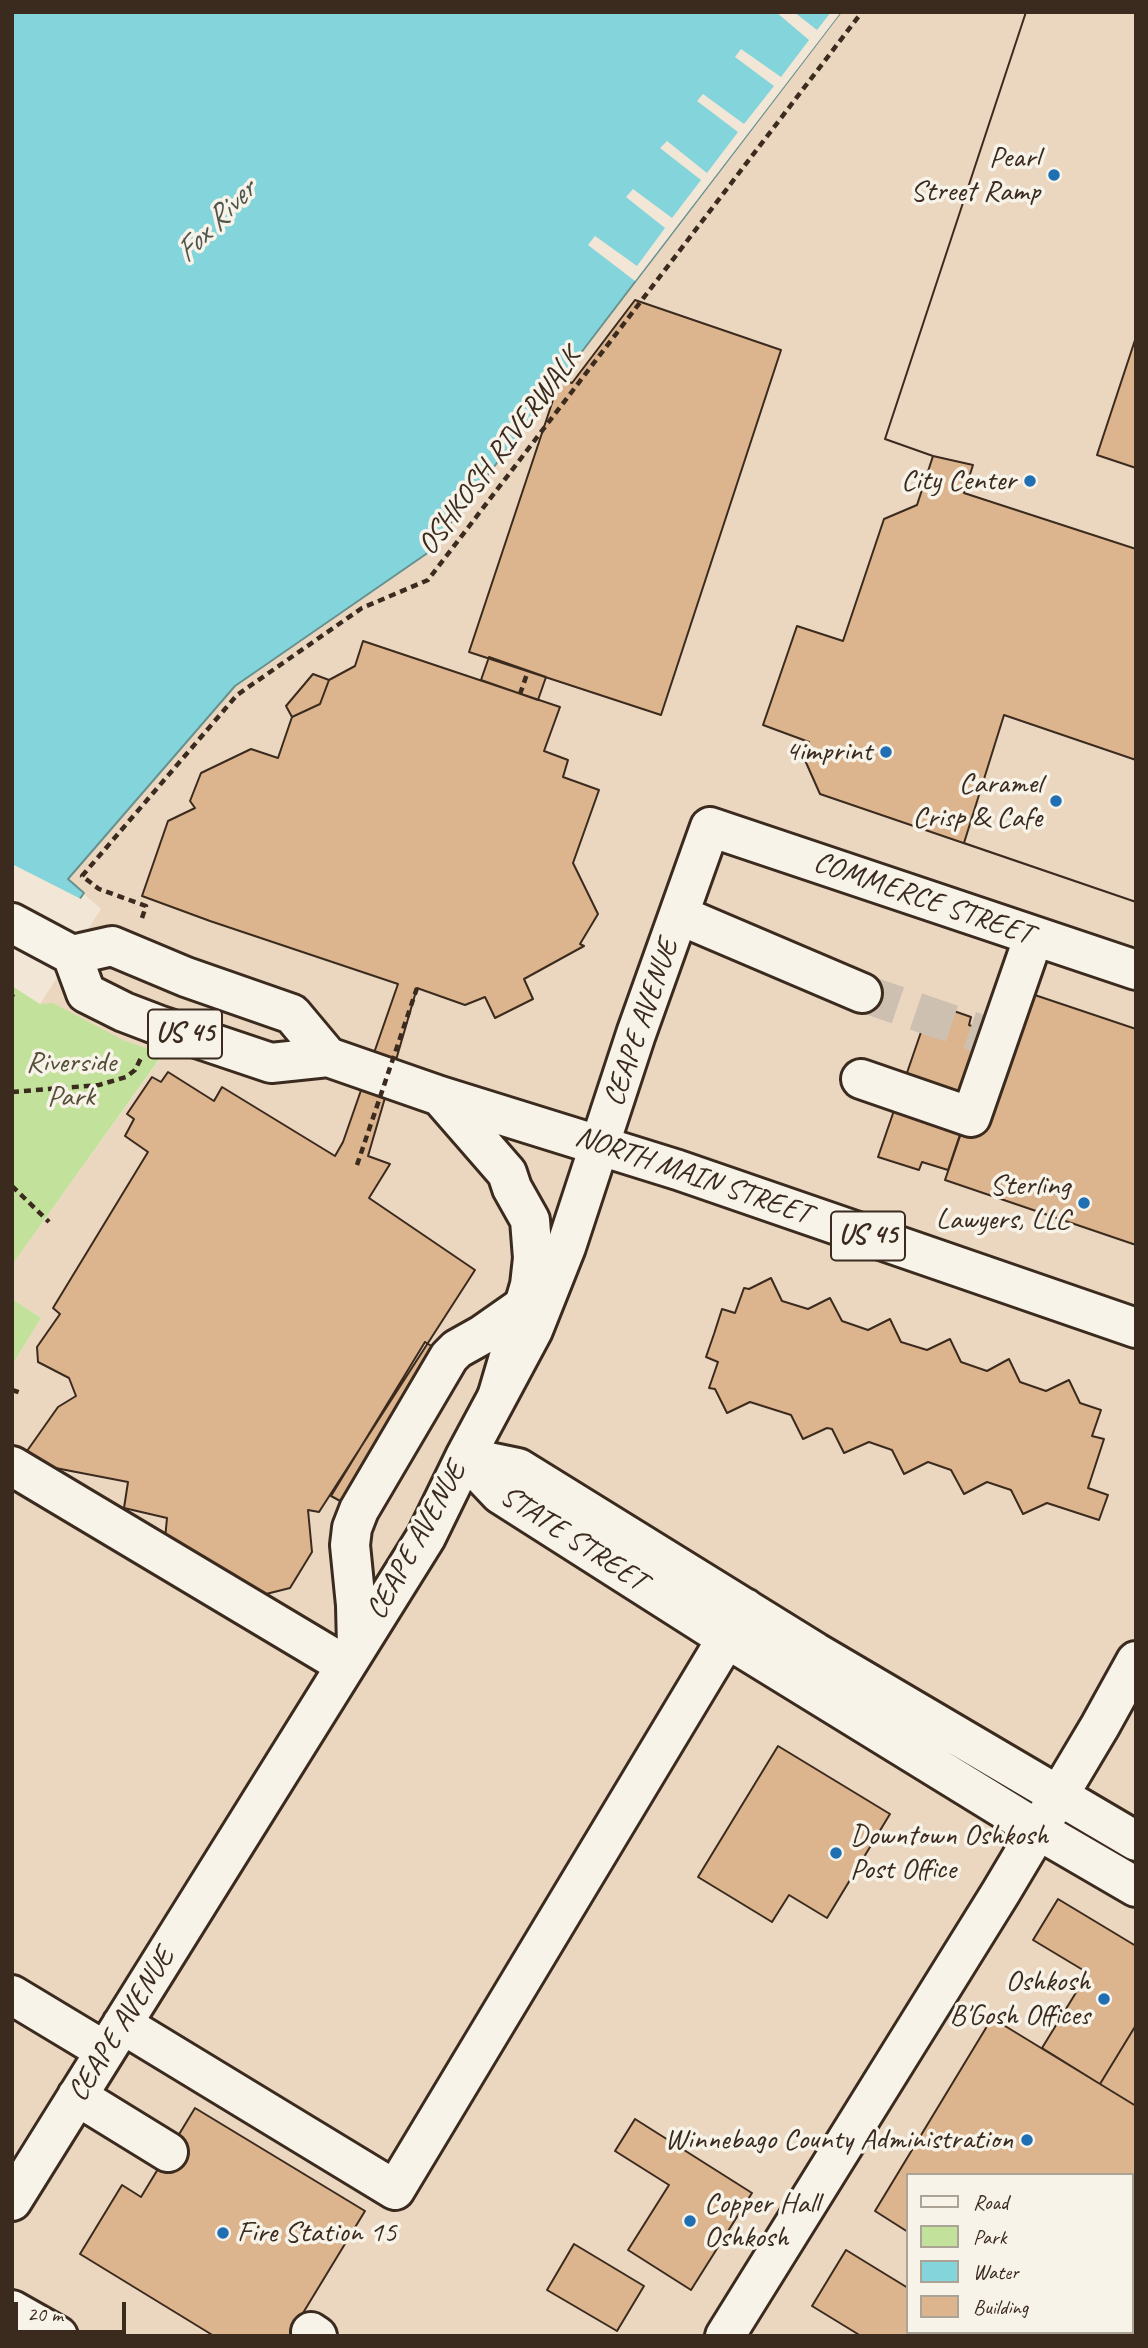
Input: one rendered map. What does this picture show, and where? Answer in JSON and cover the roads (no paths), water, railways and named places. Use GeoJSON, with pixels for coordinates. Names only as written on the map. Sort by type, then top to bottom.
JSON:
{"type":"FeatureCollection","features":[{"type":"Feature","properties":{"kind":"street","name":"CEAPE AVENUE"},"geometry":{"type":"LineString","coordinates":[[12,2201],[426,1537],[498,1394],[600,1145],[710,827]]}},
{"type":"Feature","properties":{"kind":"street","name":"COMMERCE STREET"},"geometry":{"type":"LineString","coordinates":[[710,827],[1136,970]]}},
{"type":"Feature","properties":{"kind":"street"},"geometry":{"type":"LineString","coordinates":[[679,915],[862,993]]}},
{"type":"Feature","properties":{"kind":"street"},"geometry":{"type":"LineString","coordinates":[[12,923],[72,955]]}},
{"type":"Feature","properties":{"kind":"street"},"geometry":{"type":"LineString","coordinates":[[861,1079],[971,1117],[1034,936]]}},
{"type":"Feature","properties":{"kind":"street","name":"US 45"},"geometry":{"type":"LineString","coordinates":[[72,955],[112,946],[186,977],[292,1013],[328,1057]]}},
{"type":"Feature","properties":{"kind":"street","name":"NORTH MAIN STREET"},"geometry":{"type":"LineString","coordinates":[[72,955],[86,993],[124,1012],[271,1063],[328,1057],[440,1096],[678,1170],[1136,1328]]}},
{"type":"Feature","properties":{"kind":"street"},"geometry":{"type":"LineString","coordinates":[[12,1466],[351,1656],[356,1605],[350,1545],[352,1528],[359,1510],[449,1357],[538,1296],[530,1220],[512,1188],[507,1173],[440,1096]]}},
{"type":"Feature","properties":{"kind":"street","name":"STATE STREET"},"geometry":{"type":"LineString","coordinates":[[465,1457],[500,1494],[1058,1795],[1136,1841]]}},
{"type":"Feature","properties":{"kind":"street"},"geometry":{"type":"LineString","coordinates":[[12,1995],[113,2038],[395,2190],[736,1623]]}},
{"type":"Feature","properties":{"kind":"street","name":"STATE STREET"},"geometry":{"type":"LineString","coordinates":[[736,1623],[1038,1830],[1136,1887]]}},
{"type":"Feature","properties":{"kind":"street"},"geometry":{"type":"LineString","coordinates":[[736,2332],[1100,1726],[1136,1661]]}},
{"type":"Feature","properties":{"kind":"street"},"geometry":{"type":"LineString","coordinates":[[77,2096],[168,2152]]}},
{"type":"Feature","properties":{"kind":"street"},"geometry":{"type":"LineString","coordinates":[[12,2311],[58,2336]]}},
{"type":"Feature","properties":{"kind":"water","name":"Fox River"},"geometry":{"type":"Polygon","coordinates":[[[12,12],[841,12],[429,552],[235,686],[68,879],[84,893],[47,945],[12,980],[12,12]]]}},
{"type":"Feature","properties":{"kind":"tunnel"},"geometry":{"type":"LineString","coordinates":[[862,993],[1011,1044]]}},
{"type":"Feature","properties":{"kind":"place","name":"Pearl Street Ramp"},"geometry":{"type":"Point","coordinates":[1054,175]}},
{"type":"Feature","properties":{"kind":"place","name":"City Center"},"geometry":{"type":"Point","coordinates":[1030,481]}},
{"type":"Feature","properties":{"kind":"place","name":"4imprint"},"geometry":{"type":"Point","coordinates":[886,752]}},
{"type":"Feature","properties":{"kind":"place","name":"Caramel Crisp & Cafe"},"geometry":{"type":"Point","coordinates":[1056,801]}},
{"type":"Feature","properties":{"kind":"place","name":"Sterling Lawyers, LLC"},"geometry":{"type":"Point","coordinates":[1084,1203]}},
{"type":"Feature","properties":{"kind":"place","name":"Downtown Oshkosh Post Office"},"geometry":{"type":"Point","coordinates":[836,1853]}},
{"type":"Feature","properties":{"kind":"place","name":"Oshkosh B'Gosh Offices"},"geometry":{"type":"Point","coordinates":[1104,1999]}},
{"type":"Feature","properties":{"kind":"place","name":"Winnebago County Administration"},"geometry":{"type":"Point","coordinates":[1027,2140]}},
{"type":"Feature","properties":{"kind":"place","name":"Copper Hall Oshkosh"},"geometry":{"type":"Point","coordinates":[690,2221]}},
{"type":"Feature","properties":{"kind":"place","name":"Fire Station 15"},"geometry":{"type":"Point","coordinates":[223,2233]}},
{"type":"Feature","properties":{"kind":"park label","name":"Riverside Park"},"geometry":{"type":"Point","coordinates":[71,1080]}}]}
